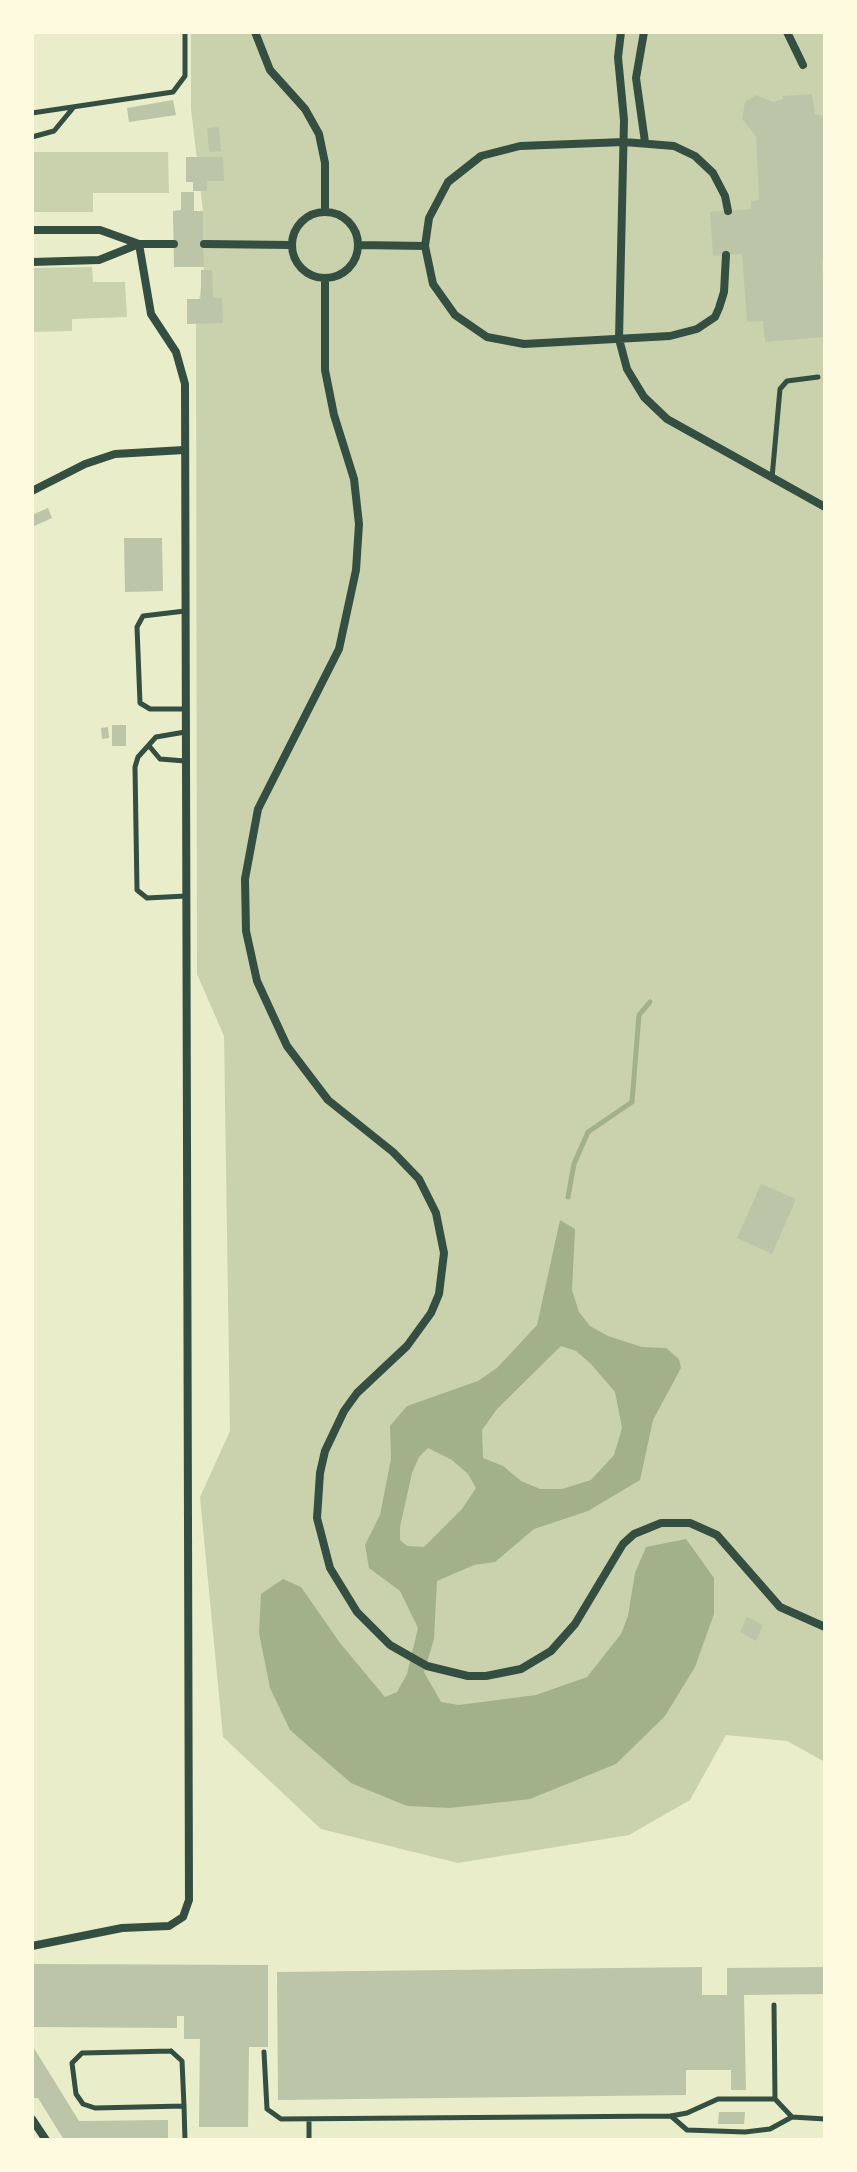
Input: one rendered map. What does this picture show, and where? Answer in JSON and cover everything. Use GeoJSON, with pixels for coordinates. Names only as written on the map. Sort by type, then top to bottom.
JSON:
{"type":"FeatureCollection","features":[{"type":"Feature","properties":{"kind":"street"},"geometry":{"type":"LineString","coordinates":[[255,32],[270,70],[305,109],[319,134],[325,163],[325,211]]}},
{"type":"Feature","properties":{"kind":"street"},"geometry":{"type":"LineString","coordinates":[[621,32],[618,57],[624,142],[619,339],[627,369],[655,409],[680,427],[825,507]]}},
{"type":"Feature","properties":{"kind":"street"},"geometry":{"type":"LineString","coordinates":[[644,32],[636,78],[645,142]]}},
{"type":"Feature","properties":{"kind":"street"},"geometry":{"type":"LineString","coordinates":[[787,32],[803,65]]}},
{"type":"Feature","properties":{"kind":"street"},"geometry":{"type":"LineString","coordinates":[[726,255],[724,292],[715,317],[685,334],[524,344],[487,337],[464,324],[446,306],[433,284],[425,246],[429,218],[440,193],[458,172],[481,156],[520,146],[645,142],[674,146],[695,156],[720,184],[728,211]]}},
{"type":"Feature","properties":{"kind":"street"},"geometry":{"type":"LineString","coordinates":[[325,211],[349,221],[359,245],[349,269],[325,279],[301,270],[291,245],[301,221],[325,211]]}},
{"type":"Feature","properties":{"kind":"street"},"geometry":{"type":"LineString","coordinates":[[32,230],[100,230],[139,244],[174,244]]}},
{"type":"Feature","properties":{"kind":"street"},"geometry":{"type":"LineString","coordinates":[[32,262],[99,260],[139,244]]}},
{"type":"Feature","properties":{"kind":"street"},"geometry":{"type":"LineString","coordinates":[[32,1946],[122,1928],[169,1926],[183,1917],[189,1900],[183,373],[176,352],[151,314],[139,244]]}},
{"type":"Feature","properties":{"kind":"street"},"geometry":{"type":"LineString","coordinates":[[204,244],[291,245]]}},
{"type":"Feature","properties":{"kind":"street"},"geometry":{"type":"LineString","coordinates":[[359,245],[425,246]]}},
{"type":"Feature","properties":{"kind":"street"},"geometry":{"type":"LineString","coordinates":[[325,279],[325,370],[334,415],[354,479],[359,524],[356,570],[339,649],[258,809],[245,879],[246,931],[257,981],[287,1046],[328,1100],[393,1152],[419,1179],[436,1213],[444,1253],[439,1294],[431,1313],[407,1346],[357,1393],[344,1411],[325,1451],[317,1518],[330,1568],[357,1612],[390,1645],[427,1666],[468,1676],[495,1675],[521,1669],[551,1651],[575,1624],[623,1544],[634,1534],[661,1523],[690,1523],[717,1535],[780,1607],[825,1627]]}},
{"type":"Feature","properties":{"kind":"street"},"geometry":{"type":"LineString","coordinates":[[32,491],[85,464],[115,454],[184,450]]}},
{"type":"Feature","properties":{"kind":"street"},"geometry":{"type":"LineString","coordinates":[[32,2119],[46,2140]]}},
{"type":"Feature","properties":{"kind":"lane"},"geometry":{"type":"LineString","coordinates":[[32,113],[173,92],[185,76],[185,32]]}},
{"type":"Feature","properties":{"kind":"lane"},"geometry":{"type":"LineString","coordinates":[[32,137],[54,131],[73,108]]}},
{"type":"Feature","properties":{"kind":"lane"},"geometry":{"type":"LineString","coordinates":[[772,478],[780,389],[787,381],[818,377]]}},
{"type":"Feature","properties":{"kind":"lane"},"geometry":{"type":"LineString","coordinates":[[185,611],[143,616],[137,627],[140,703],[150,709],[185,709]]}},
{"type":"Feature","properties":{"kind":"lane"},"geometry":{"type":"LineString","coordinates":[[185,732],[161,734],[138,757],[135,767],[137,890],[147,898],[186,896]]}},
{"type":"Feature","properties":{"kind":"lane"},"geometry":{"type":"LineString","coordinates":[[150,747],[160,759],[185,761]]}},
{"type":"Feature","properties":{"kind":"lane"},"geometry":{"type":"LineString","coordinates":[[774,2005],[775,2099],[792,2117]]}},
{"type":"Feature","properties":{"kind":"lane"},"geometry":{"type":"LineString","coordinates":[[184,2106],[89,2107],[76,2094],[72,2063],[78,2055],[86,2052],[171,2051],[182,2061],[184,2106],[185,2140]]}},
{"type":"Feature","properties":{"kind":"lane"},"geometry":{"type":"LineString","coordinates":[[264,2052],[269,2113],[281,2119],[671,2116],[687,2113],[718,2099],[775,2099]]}},
{"type":"Feature","properties":{"kind":"lane"},"geometry":{"type":"LineString","coordinates":[[671,2116],[687,2130],[745,2132],[770,2129],[792,2117],[825,2119]]}},
{"type":"Feature","properties":{"kind":"lane"},"geometry":{"type":"LineString","coordinates":[[309,2119],[309,2140]]}},
{"type":"Feature","properties":{"kind":"shaded area"},"geometry":{"type":"Polygon","coordinates":[[[191,32],[825,32],[825,1762],[787,1741],[726,1735],[690,1800],[629,1835],[458,1863],[321,1829],[223,1737],[200,1497],[230,1431],[224,1036],[197,974],[196,322],[204,267],[203,211],[191,109],[191,32]]]}},
{"type":"Feature","properties":{"kind":"shaded area"},"geometry":{"type":"Polygon","coordinates":[[[32,152],[168,152],[169,193],[93,193],[93,212],[32,212],[32,152]]]}},
{"type":"Feature","properties":{"kind":"shaded area"},"geometry":{"type":"Polygon","coordinates":[[[92,267],[93,282],[125,282],[127,317],[72,319],[72,331],[32,332],[32,268],[92,267]]]}},
{"type":"Feature","properties":{"kind":"shaded area"},"geometry":{"type":"Polygon","coordinates":[[[560,1220],[575,1229],[572,1290],[579,1312],[590,1326],[608,1336],[642,1347],[666,1348],[679,1359],[681,1368],[653,1420],[640,1480],[588,1511],[534,1529],[495,1562],[474,1565],[437,1581],[434,1639],[424,1672],[441,1702],[459,1705],[536,1695],[587,1677],[621,1634],[628,1616],[635,1573],[646,1547],[686,1539],[714,1578],[714,1614],[695,1667],[665,1716],[616,1764],[530,1799],[450,1808],[407,1806],[351,1783],[290,1730],[270,1688],[259,1633],[261,1594],[283,1579],[301,1587],[340,1643],[385,1697],[397,1692],[407,1674],[418,1628],[400,1591],[369,1568],[365,1545],[380,1515],[391,1459],[390,1426],[407,1406],[478,1381],[497,1368],[537,1325],[560,1220]],[[561,1346],[497,1409],[482,1430],[483,1458],[503,1466],[521,1481],[540,1489],[562,1489],[591,1480],[614,1455],[622,1428],[615,1392],[576,1351],[561,1346]],[[428,1448],[419,1457],[412,1473],[400,1527],[400,1540],[407,1546],[424,1547],[462,1509],[476,1488],[468,1474],[452,1460],[428,1448]]]}},
{"type":"Feature","properties":{"kind":"building"},"geometry":{"type":"Polygon","coordinates":[[[812,94],[815,114],[825,117],[825,258],[822,259],[825,337],[765,342],[763,321],[747,322],[742,254],[713,256],[710,212],[751,209],[751,201],[759,200],[756,136],[742,119],[745,102],[756,95],[773,102],[783,99],[782,96],[812,94]]]}},
{"type":"Feature","properties":{"kind":"building"},"geometry":{"type":"Polygon","coordinates":[[[173,100],[176,115],[129,122],[127,108],[173,100]]]}},
{"type":"Feature","properties":{"kind":"building"},"geometry":{"type":"Polygon","coordinates":[[[219,127],[221,151],[209,152],[207,128],[219,127]]]}},
{"type":"Feature","properties":{"kind":"building"},"geometry":{"type":"Polygon","coordinates":[[[186,157],[223,157],[224,181],[207,181],[207,191],[193,191],[193,182],[186,182],[186,157]]]}},
{"type":"Feature","properties":{"kind":"building"},"geometry":{"type":"Polygon","coordinates":[[[181,192],[194,192],[194,211],[203,211],[204,267],[174,267],[173,211],[181,210],[181,192]]]}},
{"type":"Feature","properties":{"kind":"building"},"geometry":{"type":"Polygon","coordinates":[[[201,270],[212,270],[213,298],[222,298],[223,323],[187,324],[187,299],[201,299],[201,270]]]}},
{"type":"Feature","properties":{"kind":"building"},"geometry":{"type":"Polygon","coordinates":[[[48,508],[52,518],[32,527],[32,515],[48,508]]]}},
{"type":"Feature","properties":{"kind":"building"},"geometry":{"type":"Polygon","coordinates":[[[124,538],[162,538],[163,591],[125,592],[124,538]]]}},
{"type":"Feature","properties":{"kind":"building"},"geometry":{"type":"Polygon","coordinates":[[[112,725],[126,725],[126,746],[112,746],[112,725]]]}},
{"type":"Feature","properties":{"kind":"building"},"geometry":{"type":"Polygon","coordinates":[[[108,727],[109,738],[102,739],[101,728],[108,727]]]}},
{"type":"Feature","properties":{"kind":"building"},"geometry":{"type":"Polygon","coordinates":[[[761,1184],[796,1199],[772,1254],[737,1238],[761,1184]]]}},
{"type":"Feature","properties":{"kind":"building"},"geometry":{"type":"Polygon","coordinates":[[[747,1617],[763,1625],[756,1641],[740,1632],[747,1617]]]}},
{"type":"Feature","properties":{"kind":"building"},"geometry":{"type":"Polygon","coordinates":[[[32,1964],[268,1965],[268,2047],[249,2047],[248,2127],[199,2127],[200,2039],[184,2039],[184,2016],[177,2016],[177,2028],[32,2027],[32,1964]]]}},
{"type":"Feature","properties":{"kind":"building"},"geometry":{"type":"Polygon","coordinates":[[[702,1967],[702,1995],[727,1995],[727,1968],[825,1967],[825,1994],[744,1995],[746,2090],[731,2090],[731,2070],[686,2070],[686,2095],[278,2100],[277,1972],[702,1967]]]}},
{"type":"Feature","properties":{"kind":"building"},"geometry":{"type":"Polygon","coordinates":[[[32,2045],[79,2121],[168,2120],[168,2140],[64,2140],[38,2098],[32,2098],[32,2045]]]}},
{"type":"Feature","properties":{"kind":"building"},"geometry":{"type":"Polygon","coordinates":[[[719,2112],[745,2112],[744,2124],[718,2124],[719,2112]]]}},
{"type":"Feature","properties":{"kind":"waterway"},"geometry":{"type":"LineString","coordinates":[[568,1197],[574,1164],[588,1132],[632,1102],[639,1015],[650,1002]]}}]}
